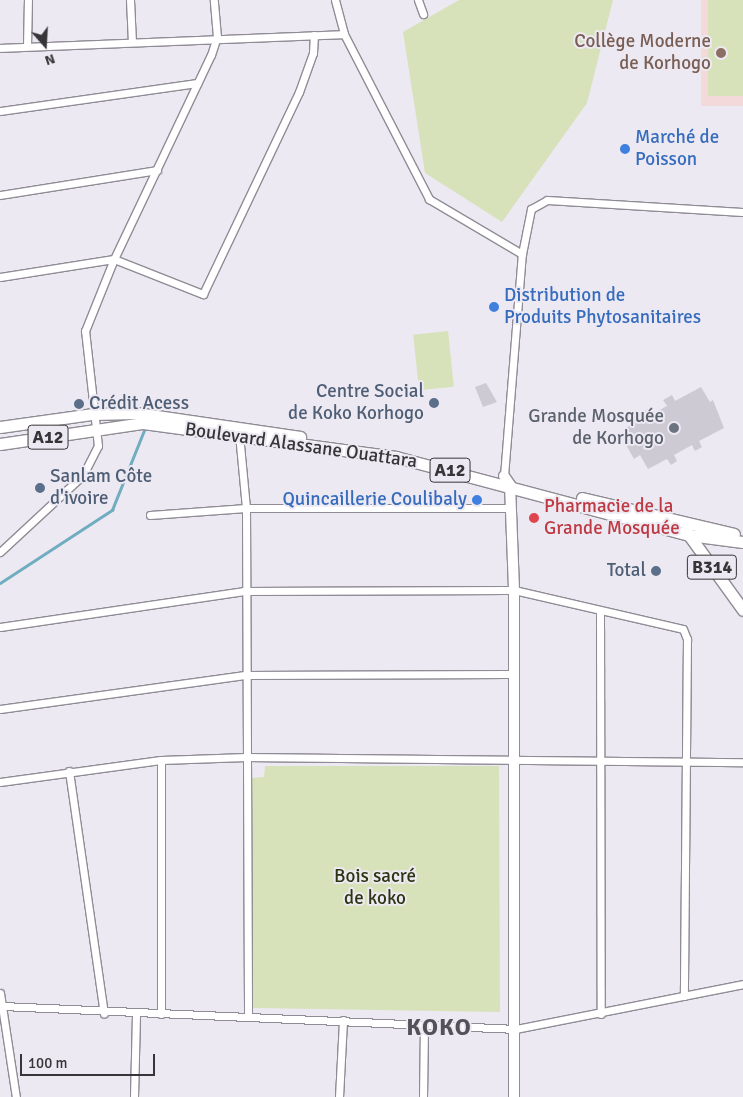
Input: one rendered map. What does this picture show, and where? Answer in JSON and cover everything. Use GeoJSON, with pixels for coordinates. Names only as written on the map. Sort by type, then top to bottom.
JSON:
{"type":"FeatureCollection","features":[{"type":"Feature","properties":{"kind":"main road","name":"Boulevard Alassane Ouattara"},"geometry":{"type":"LineString","coordinates":[[0,427],[93,414],[136,413],[153,420],[396,457],[507,480],[681,523],[743,536]]}},
{"type":"Feature","properties":{"kind":"main road","name":"Boulevard Alassane Ouattara"},"geometry":{"type":"LineString","coordinates":[[0,444],[153,420]]}},
{"type":"Feature","properties":{"kind":"main road","name":"Boulevard Alassane Ouattara"},"geometry":{"type":"LineString","coordinates":[[507,480],[689,535],[743,542]]}},
{"type":"Feature","properties":{"kind":"main road","name":"B314"},"geometry":{"type":"LineString","coordinates":[[681,523],[743,610]]}},
{"type":"Feature","properties":{"kind":"street"},"geometry":{"type":"LineString","coordinates":[[27,46],[28,0]]}},
{"type":"Feature","properties":{"kind":"street"},"geometry":{"type":"LineString","coordinates":[[130,0],[132,42]]}},
{"type":"Feature","properties":{"kind":"street"},"geometry":{"type":"LineString","coordinates":[[0,552],[83,475],[98,446],[85,331],[114,259],[158,170],[217,37],[214,0]]}},
{"type":"Feature","properties":{"kind":"street"},"geometry":{"type":"LineString","coordinates":[[335,0],[344,34],[429,199],[522,254]]}},
{"type":"Feature","properties":{"kind":"street"},"geometry":{"type":"LineString","coordinates":[[418,0],[423,14]]}},
{"type":"Feature","properties":{"kind":"street"},"geometry":{"type":"LineString","coordinates":[[0,48],[217,37],[344,34]]}},
{"type":"Feature","properties":{"kind":"street"},"geometry":{"type":"LineString","coordinates":[[0,277],[114,259],[203,294],[299,92],[313,53],[314,35]]}},
{"type":"Feature","properties":{"kind":"street"},"geometry":{"type":"LineString","coordinates":[[0,111],[197,83]]}},
{"type":"Feature","properties":{"kind":"street"},"geometry":{"type":"LineString","coordinates":[[0,195],[158,170]]}},
{"type":"Feature","properties":{"kind":"street"},"geometry":{"type":"LineString","coordinates":[[514,1097],[516,1029],[511,760],[514,590],[507,480],[522,254],[531,208],[547,200],[743,212]]}},
{"type":"Feature","properties":{"kind":"street"},"geometry":{"type":"LineString","coordinates":[[239,434],[246,508],[244,591],[248,1015]]}},
{"type":"Feature","properties":{"kind":"street"},"geometry":{"type":"LineString","coordinates":[[150,515],[246,508],[510,508]]}},
{"type":"Feature","properties":{"kind":"street"},"geometry":{"type":"LineString","coordinates":[[0,627],[244,591],[514,590],[683,629],[687,639],[684,761],[684,996]]}},
{"type":"Feature","properties":{"kind":"street"},"geometry":{"type":"LineString","coordinates":[[600,610],[602,760],[601,1014]]}},
{"type":"Feature","properties":{"kind":"street"},"geometry":{"type":"LineString","coordinates":[[0,709],[245,675],[512,674]]}},
{"type":"Feature","properties":{"kind":"street"},"geometry":{"type":"LineString","coordinates":[[0,782],[69,771],[161,760],[246,757],[743,762]]}},
{"type":"Feature","properties":{"kind":"street"},"geometry":{"type":"LineString","coordinates":[[161,760],[161,1014]]}},
{"type":"Feature","properties":{"kind":"street"},"geometry":{"type":"LineString","coordinates":[[69,771],[104,1013]]}},
{"type":"Feature","properties":{"kind":"street"},"geometry":{"type":"LineString","coordinates":[[2,1006],[104,1013],[248,1015],[516,1029],[601,1014],[743,984]]}},
{"type":"Feature","properties":{"kind":"street"},"geometry":{"type":"LineString","coordinates":[[0,993],[3,1029],[16,1097]]}},
{"type":"Feature","properties":{"kind":"street"},"geometry":{"type":"LineString","coordinates":[[134,1097],[136,1013]]}},
{"type":"Feature","properties":{"kind":"street"},"geometry":{"type":"LineString","coordinates":[[339,1097],[343,1020]]}},
{"type":"Feature","properties":{"kind":"street"},"geometry":{"type":"LineString","coordinates":[[423,1097],[424,1025]]}},
{"type":"Feature","properties":{"kind":"shaded area","name":"Collège Moderne de Korhogo"},"geometry":{"type":"Polygon","coordinates":[[[701,0],[743,0],[743,106],[701,106],[701,0]]]}},
{"type":"Feature","properties":{"kind":"green space"},"geometry":{"type":"Polygon","coordinates":[[[459,0],[613,0],[587,103],[502,222],[425,173],[403,32],[459,0]]]}},
{"type":"Feature","properties":{"kind":"green space","name":"Collège Moderne de Korhogo"},"geometry":{"type":"Polygon","coordinates":[[[708,0],[743,0],[743,96],[708,96],[708,0]]]}},
{"type":"Feature","properties":{"kind":"green space"},"geometry":{"type":"Polygon","coordinates":[[[448,331],[454,387],[419,390],[413,335],[448,331]]]}},
{"type":"Feature","properties":{"kind":"green space","name":"Bois sacré de koko"},"geometry":{"type":"Polygon","coordinates":[[[265,766],[499,766],[500,1012],[253,1008],[252,778],[264,777],[265,766]]]}},
{"type":"Feature","properties":{"kind":"building"},"geometry":{"type":"Polygon","coordinates":[[[486,383],[497,402],[483,407],[475,387],[486,383]]]}},
{"type":"Feature","properties":{"kind":"building","name":"Grande Mosquée de Korhogo"},"geometry":{"type":"Polygon","coordinates":[[[701,387],[710,402],[713,400],[724,428],[699,441],[702,447],[695,451],[692,445],[674,455],[677,461],[671,465],[667,459],[648,469],[640,455],[634,459],[621,436],[627,432],[625,428],[641,420],[639,414],[649,408],[652,414],[667,406],[663,400],[672,395],[675,401],[701,387]]]}},
{"type":"Feature","properties":{"kind":"waterway"},"geometry":{"type":"LineString","coordinates":[[152,411],[157,399]]}},
{"type":"Feature","properties":{"kind":"waterway"},"geometry":{"type":"LineString","coordinates":[[0,583],[112,510],[145,428]]}},
{"type":"Feature","properties":{"kind":"place","name":"Collège Moderne de Korhogo"},"geometry":{"type":"Point","coordinates":[721,53]}},
{"type":"Feature","properties":{"kind":"place","name":"Marché de Poisson"},"geometry":{"type":"Point","coordinates":[625,149]}},
{"type":"Feature","properties":{"kind":"place","name":"Distribution de Produits Phytosanitaires"},"geometry":{"type":"Point","coordinates":[494,307]}},
{"type":"Feature","properties":{"kind":"place","name":"Centre Social de Koko Korhogo"},"geometry":{"type":"Point","coordinates":[434,403]}},
{"type":"Feature","properties":{"kind":"place","name":"Crédit Acess"},"geometry":{"type":"Point","coordinates":[79,404]}},
{"type":"Feature","properties":{"kind":"place","name":"Grande Mosquée de Korhogo"},"geometry":{"type":"Point","coordinates":[674,428]}},
{"type":"Feature","properties":{"kind":"place","name":"Sanlam Côte d'ivoire"},"geometry":{"type":"Point","coordinates":[40,488]}},
{"type":"Feature","properties":{"kind":"place","name":"Quincaillerie Coulibaly"},"geometry":{"type":"Point","coordinates":[477,500]}},
{"type":"Feature","properties":{"kind":"place","name":"Pharmacie de la Grande Mosquée"},"geometry":{"type":"Point","coordinates":[534,518]}},
{"type":"Feature","properties":{"kind":"place","name":"Total"},"geometry":{"type":"Point","coordinates":[656,571]}},
{"type":"Feature","properties":{"kind":"district","name":"KOKO"},"geometry":{"type":"Point","coordinates":[439,1028]}}]}
